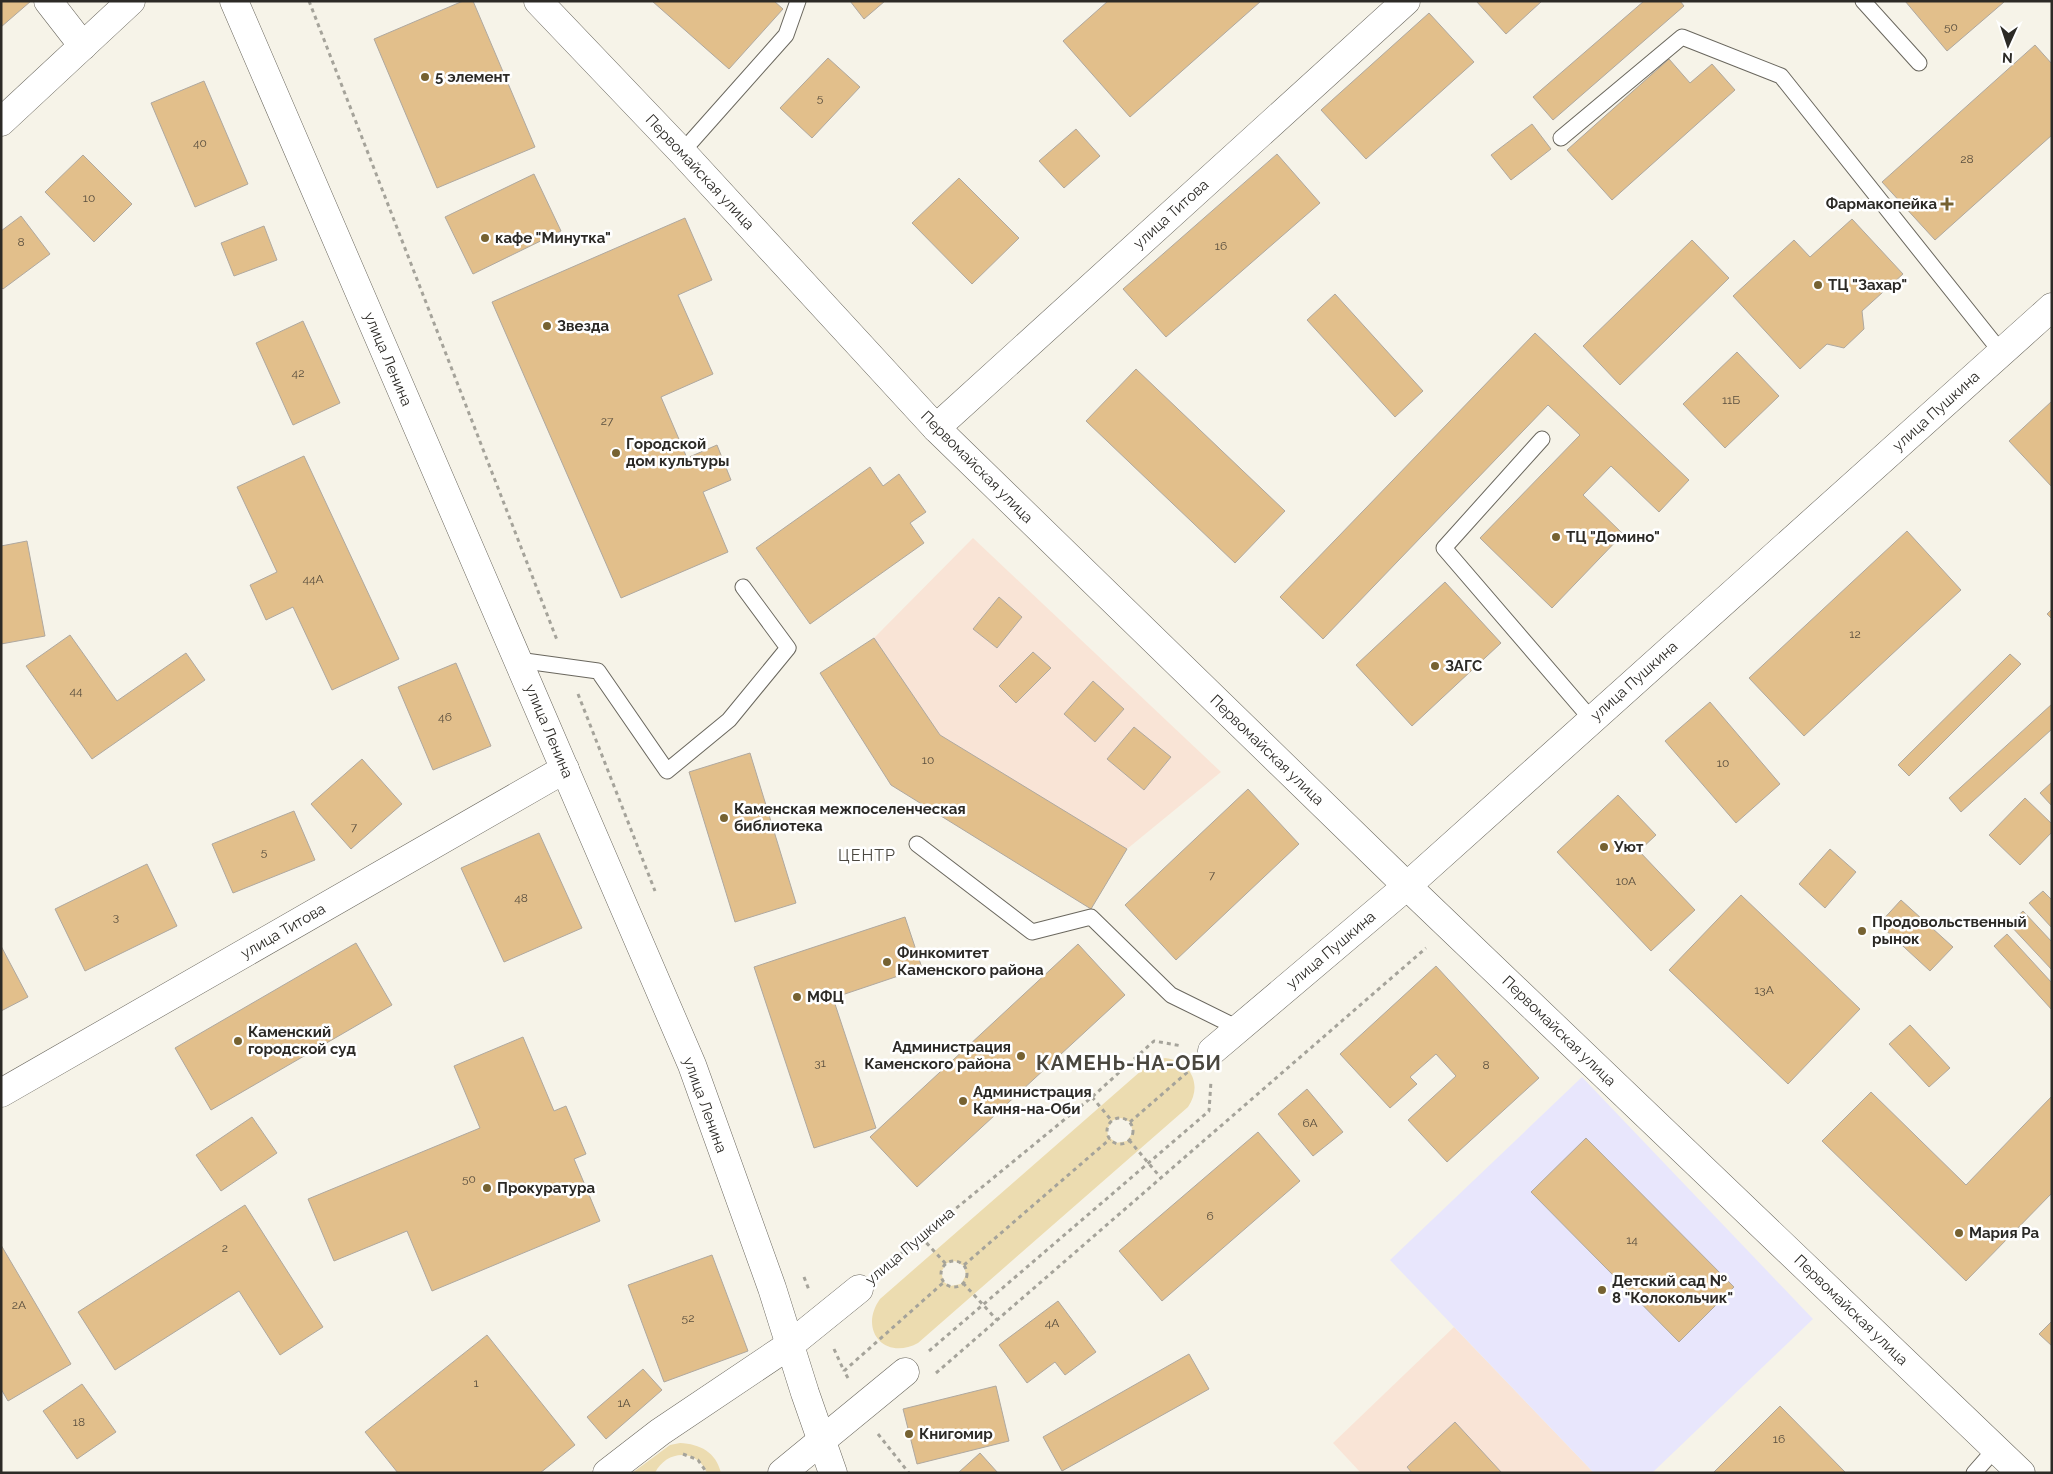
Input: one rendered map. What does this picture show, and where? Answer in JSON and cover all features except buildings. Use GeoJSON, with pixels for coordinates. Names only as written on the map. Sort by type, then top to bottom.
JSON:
{"type":"FeatureCollection","features":[{"type":"Feature","properties":{"kind":"street"},"geometry":{"type":"LineString","coordinates":[[48,1],[83,46]]}},
{"type":"Feature","properties":{"kind":"street"},"geometry":{"type":"LineString","coordinates":[[1,122],[131,1]]}},
{"type":"Feature","properties":{"kind":"street","name":"улица Ленина"},"geometry":{"type":"LineString","coordinates":[[234,1],[692,1065],[791,1344],[834,1473]]}},
{"type":"Feature","properties":{"kind":"street","name":"Первомайская улица"},"geometry":{"type":"LineString","coordinates":[[538,1],[682,152],[936,428],[1406,886],[2021,1473]]}},
{"type":"Feature","properties":{"kind":"street","name":"улица Титова"},"geometry":{"type":"LineString","coordinates":[[936,428],[1406,1]]}},
{"type":"Feature","properties":{"kind":"street","name":"улица Пушкина"},"geometry":{"type":"LineString","coordinates":[[1212,1051],[1406,886],[2052,307]]}},
{"type":"Feature","properties":{"kind":"street","name":"улица Титова"},"geometry":{"type":"LineString","coordinates":[[1,1092],[565,769]]}},
{"type":"Feature","properties":{"kind":"street","name":"улица Пушкина"},"geometry":{"type":"LineString","coordinates":[[607,1473],[660,1432],[791,1344],[858,1289]]}},
{"type":"Feature","properties":{"kind":"street"},"geometry":{"type":"LineString","coordinates":[[782,1473],[822,1441],[918,1375]]}},
{"type":"Feature","properties":{"kind":"lane"},"geometry":{"type":"LineString","coordinates":[[682,152],[786,35],[798,1]]}},
{"type":"Feature","properties":{"kind":"lane"},"geometry":{"type":"LineString","coordinates":[[1863,1],[1919,64]]}},
{"type":"Feature","properties":{"kind":"lane"},"geometry":{"type":"LineString","coordinates":[[1561,138],[1682,37],[1781,76],[2001,352]]}},
{"type":"Feature","properties":{"kind":"lane"},"geometry":{"type":"LineString","coordinates":[[1542,439],[1444,548],[1592,720]]}},
{"type":"Feature","properties":{"kind":"lane"},"geometry":{"type":"LineString","coordinates":[[518,660],[598,672],[668,770],[729,720],[788,648],[743,587]]}},
{"type":"Feature","properties":{"kind":"lane"},"geometry":{"type":"LineString","coordinates":[[917,844],[1032,932],[1091,917],[1171,995],[1238,1028]]}},
{"type":"Feature","properties":{"kind":"lane"},"geometry":{"type":"LineString","coordinates":[[1974,1473],[1996,1448]]}},
{"type":"Feature","properties":{"kind":"path"},"geometry":{"type":"LineString","coordinates":[[918,1375],[997,1320],[1450,927]]}},
{"type":"Feature","properties":{"kind":"path","name":"улица Пушкина"},"geometry":{"type":"LineString","coordinates":[[858,1289],[1092,1097],[1154,1041],[1212,1051]]}},
{"type":"Feature","properties":{"kind":"path"},"geometry":{"type":"LineString","coordinates":[[1130,1122],[1212,1051]]}},
{"type":"Feature","properties":{"kind":"path"},"geometry":{"type":"LineString","coordinates":[[918,1375],[983,1304],[1209,1111],[1212,1051]]}},
{"type":"Feature","properties":{"kind":"path"},"geometry":{"type":"LineString","coordinates":[[1092,1097],[1112,1121]]}},
{"type":"Feature","properties":{"kind":"path"},"geometry":{"type":"LineString","coordinates":[[1121,1118],[1130,1122],[1133,1130],[1129,1140],[1116,1143],[1110,1139],[1107,1129],[1112,1121],[1121,1118]]}},
{"type":"Feature","properties":{"kind":"path"},"geometry":{"type":"LineString","coordinates":[[964,1266],[1110,1139]]}},
{"type":"Feature","properties":{"kind":"path"},"geometry":{"type":"LineString","coordinates":[[1129,1140],[1162,1178]]}},
{"type":"Feature","properties":{"kind":"path"},"geometry":{"type":"LineString","coordinates":[[921,1237],[946,1264]]}},
{"type":"Feature","properties":{"kind":"path"},"geometry":{"type":"LineString","coordinates":[[955,1261],[964,1266],[967,1272],[963,1283],[955,1286],[944,1282],[941,1272],[946,1264],[955,1261]]}},
{"type":"Feature","properties":{"kind":"path"},"geometry":{"type":"LineString","coordinates":[[963,1283],[997,1320]]}},
{"type":"Feature","properties":{"kind":"path"},"geometry":{"type":"LineString","coordinates":[[873,1428],[909,1473]]}},
{"type":"Feature","properties":{"kind":"path"},"geometry":{"type":"LineString","coordinates":[[678,1455],[687,1454],[695,1458],[703,1465],[707,1473]]}},
{"type":"Feature","properties":{"kind":"shaded area"},"geometry":{"type":"Polygon","coordinates":[[[973,538],[1221,772],[1127,849],[940,735],[874,638],[973,538]]]}},
{"type":"Feature","properties":{"kind":"shaded area"},"geometry":{"type":"Polygon","coordinates":[[[1165,1058],[1174,1060],[1188,1069],[1192,1075],[1194,1090],[1188,1107],[918,1343],[906,1348],[895,1348],[886,1345],[878,1339],[872,1321],[874,1311],[880,1299],[1150,1063],[1165,1058]],[[1121,1118],[1113,1120],[1107,1129],[1108,1136],[1116,1143],[1127,1141],[1133,1132],[1130,1122],[1121,1118]],[[955,1261],[947,1263],[941,1272],[944,1282],[950,1286],[961,1284],[966,1275],[964,1266],[955,1261]]]}},
{"type":"Feature","properties":{"kind":"shaded area","name":"Детский сад № 8 \"Колокольчик\""},"geometry":{"type":"Polygon","coordinates":[[[1582,1077],[1813,1319],[1652,1473],[1594,1473],[1390,1260],[1582,1077]]]}},
{"type":"Feature","properties":{"kind":"shaded area"},"geometry":{"type":"Polygon","coordinates":[[[1454,1327],[1594,1473],[1361,1473],[1333,1443],[1454,1327]]]}},
{"type":"Feature","properties":{"kind":"shaded area"},"geometry":{"type":"Polygon","coordinates":[[[680,1443],[694,1445],[706,1450],[719,1466],[721,1473],[707,1473],[696,1459],[681,1455],[666,1460],[655,1473],[632,1473],[670,1445],[680,1443]]]}},
{"type":"Feature","properties":{"kind":"place","name":"5 элемент"},"geometry":{"type":"Point","coordinates":[425,77]}},
{"type":"Feature","properties":{"kind":"place","name":"Фармакопейка"},"geometry":{"type":"Point","coordinates":[1947,204]}},
{"type":"Feature","properties":{"kind":"place","name":"кафе \"Минутка\""},"geometry":{"type":"Point","coordinates":[485,238]}},
{"type":"Feature","properties":{"kind":"place","name":"ТЦ \"Захар\""},"geometry":{"type":"Point","coordinates":[1818,285]}},
{"type":"Feature","properties":{"kind":"place","name":"Звезда"},"geometry":{"type":"Point","coordinates":[547,326]}},
{"type":"Feature","properties":{"kind":"place","name":"Городской дом культуры"},"geometry":{"type":"Point","coordinates":[616,453]}},
{"type":"Feature","properties":{"kind":"place","name":"ТЦ \"Домино\""},"geometry":{"type":"Point","coordinates":[1556,537]}},
{"type":"Feature","properties":{"kind":"place","name":"ЗАГС"},"geometry":{"type":"Point","coordinates":[1435,666]}},
{"type":"Feature","properties":{"kind":"place","name":"Каменская межпоселенческая библиотека"},"geometry":{"type":"Point","coordinates":[724,818]}},
{"type":"Feature","properties":{"kind":"place","name":"Уют"},"geometry":{"type":"Point","coordinates":[1604,847]}},
{"type":"Feature","properties":{"kind":"place","name":"Продовольственный рынок"},"geometry":{"type":"Point","coordinates":[1862,931]}},
{"type":"Feature","properties":{"kind":"place","name":"Финкомитет Каменского района"},"geometry":{"type":"Point","coordinates":[887,962]}},
{"type":"Feature","properties":{"kind":"place","name":"МФЦ"},"geometry":{"type":"Point","coordinates":[797,997]}},
{"type":"Feature","properties":{"kind":"place","name":"Каменский городской суд"},"geometry":{"type":"Point","coordinates":[238,1041]}},
{"type":"Feature","properties":{"kind":"place","name":"Администрация Каменского района"},"geometry":{"type":"Point","coordinates":[1021,1056]}},
{"type":"Feature","properties":{"kind":"place","name":"Администрация Камня-на-Оби"},"geometry":{"type":"Point","coordinates":[963,1101]}},
{"type":"Feature","properties":{"kind":"place","name":"Прокуратура"},"geometry":{"type":"Point","coordinates":[487,1188]}},
{"type":"Feature","properties":{"kind":"place","name":"Мария Ра"},"geometry":{"type":"Point","coordinates":[1959,1233]}},
{"type":"Feature","properties":{"kind":"place","name":"Детский сад № 8 \"Колокольчик\""},"geometry":{"type":"Point","coordinates":[1602,1290]}},
{"type":"Feature","properties":{"kind":"place","name":"Книгомир"},"geometry":{"type":"Point","coordinates":[909,1434]}},
{"type":"Feature","properties":{"kind":"district","name":"ЦЕНТР"},"geometry":{"type":"Point","coordinates":[867,855]}},
{"type":"Feature","properties":{"kind":"district","name":"КАМЕНЬ-НА-ОБИ"},"geometry":{"type":"Point","coordinates":[1129,1063]}}]}
